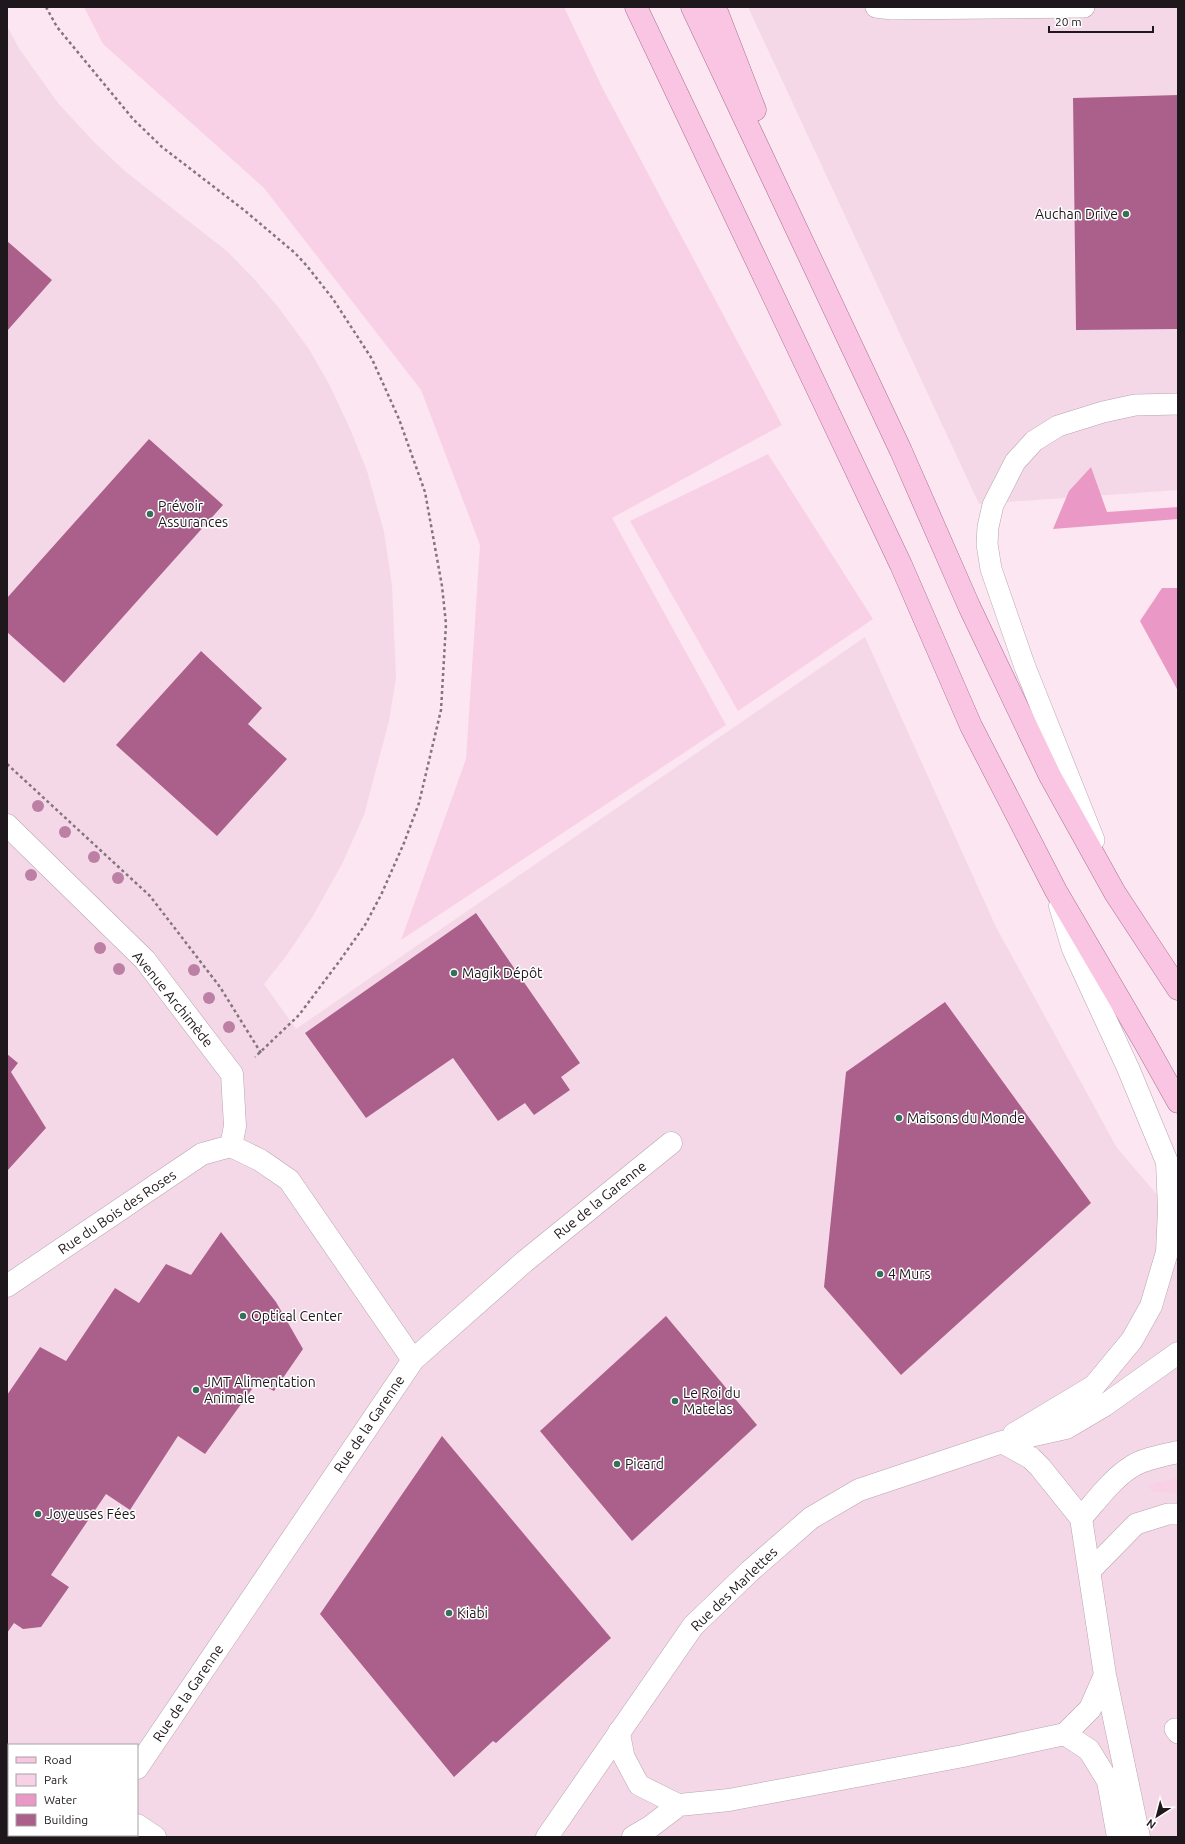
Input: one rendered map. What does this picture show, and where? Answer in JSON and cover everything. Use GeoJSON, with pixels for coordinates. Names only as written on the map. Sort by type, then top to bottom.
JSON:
{"type":"FeatureCollection","features":[{"type":"Feature","properties":{"kind":"main road"},"geometry":{"type":"LineString","coordinates":[[636,7],[897,558],[972,726],[1056,891],[1178,1102]]}},
{"type":"Feature","properties":{"kind":"main road"},"geometry":{"type":"LineString","coordinates":[[692,7],[901,451],[969,606],[1050,776],[1115,893],[1178,989]]}},
{"type":"Feature","properties":{"kind":"main road"},"geometry":{"type":"LineString","coordinates":[[715,7],[830,299]]}},
{"type":"Feature","properties":{"kind":"street","name":"Avenue Archimède"},"geometry":{"type":"LineString","coordinates":[[7,825],[145,960],[232,1074]]}},
{"type":"Feature","properties":{"kind":"street"},"geometry":{"type":"LineString","coordinates":[[1002,1442],[1094,1386],[1132,1340],[1151,1306],[1167,1252],[1169,1210],[1167,1162],[1128,1068],[1073,949],[1056,891]]}},
{"type":"Feature","properties":{"kind":"street"},"geometry":{"type":"LineString","coordinates":[[232,1074],[235,1126],[231,1146],[260,1160],[289,1180],[413,1360]]}},
{"type":"Feature","properties":{"kind":"street","name":"Rue de la Garenne"},"geometry":{"type":"LineString","coordinates":[[138,1767],[413,1360],[524,1262],[671,1143]]}},
{"type":"Feature","properties":{"kind":"street","name":"Rue du Bois des Roses"},"geometry":{"type":"LineString","coordinates":[[7,1286],[202,1154],[231,1146]]}},
{"type":"Feature","properties":{"kind":"street"},"geometry":{"type":"LineString","coordinates":[[1002,1442],[1066,1428],[1105,1405],[1178,1353]]}},
{"type":"Feature","properties":{"kind":"street"},"geometry":{"type":"LineString","coordinates":[[1002,1442],[1030,1458],[1040,1467],[1081,1518],[1106,1676],[1139,1837]]}},
{"type":"Feature","properties":{"kind":"street","name":"Rue des Marlettes"},"geometry":{"type":"LineString","coordinates":[[547,1837],[693,1626],[750,1571],[812,1518],[859,1490],[1002,1442]]}},
{"type":"Feature","properties":{"kind":"street"},"geometry":{"type":"LineString","coordinates":[[1081,1518],[1112,1483],[1131,1466],[1162,1455],[1178,1452]]}},
{"type":"Feature","properties":{"kind":"street"},"geometry":{"type":"LineString","coordinates":[[633,1837],[650,1827],[679,1805],[729,1800],[956,1757],[1065,1734],[1090,1709],[1106,1676]]}},
{"type":"Feature","properties":{"kind":"street"},"geometry":{"type":"LineString","coordinates":[[1065,1734],[1089,1750],[1108,1781],[1118,1837]]}},
{"type":"Feature","properties":{"kind":"street"},"geometry":{"type":"LineString","coordinates":[[138,1826],[155,1837]]}},
{"type":"Feature","properties":{"kind":"lane"},"geometry":{"type":"LineString","coordinates":[[876,7],[892,9],[1084,7]]}},
{"type":"Feature","properties":{"kind":"lane"},"geometry":{"type":"LineString","coordinates":[[1115,893],[1025,667],[991,569],[987,544],[988,527],[993,505],[1015,462],[1034,441],[1058,426],[1102,412],[1135,405],[1178,404]]}},
{"type":"Feature","properties":{"kind":"lane"},"geometry":{"type":"LineString","coordinates":[[1090,1571],[1136,1524],[1168,1514],[1178,1514]]}},
{"type":"Feature","properties":{"kind":"lane"},"geometry":{"type":"LineString","coordinates":[[619,1731],[624,1757],[639,1785],[679,1805]]}},
{"type":"Feature","properties":{"kind":"path"},"geometry":{"type":"LineString","coordinates":[[46,7],[57,27],[133,118],[162,147],[244,210],[295,253],[308,266],[333,299],[372,359],[399,419],[426,492],[442,586],[446,624],[441,710],[419,803],[404,843],[381,895],[365,925],[341,960],[299,1015],[262,1053],[232,1074]]}},
{"type":"Feature","properties":{"kind":"path"},"geometry":{"type":"LineString","coordinates":[[7,764],[150,896],[220,987],[262,1053]]}},
{"type":"Feature","properties":{"kind":"shaded area"},"geometry":{"type":"Polygon","coordinates":[[[748,7],[1178,7],[1178,490],[979,504],[748,7]]]}},
{"type":"Feature","properties":{"kind":"shaded area"},"geometry":{"type":"Polygon","coordinates":[[[7,26],[20,50],[58,103],[96,144],[126,172],[228,252],[279,308],[309,349],[329,384],[351,431],[367,471],[384,532],[392,585],[396,678],[389,721],[364,815],[342,864],[313,916],[287,955],[264,984],[296,1029],[865,637],[996,927],[1117,1148],[1173,1213],[1178,1211],[1178,1837],[7,1837],[7,26]]]}},
{"type":"Feature","properties":{"kind":"green space"},"geometry":{"type":"Polygon","coordinates":[[[84,7],[564,7],[603,89],[782,425],[612,518],[726,725],[401,940],[466,759],[480,545],[421,390],[264,188],[103,44],[84,7]]]}},
{"type":"Feature","properties":{"kind":"green space"},"geometry":{"type":"Polygon","coordinates":[[[768,454],[873,619],[738,711],[630,521],[768,454]]]}},
{"type":"Feature","properties":{"kind":"green space"},"geometry":{"type":"Polygon","coordinates":[[[1178,1477],[1178,1493],[1154,1492],[1146,1486],[1178,1477]]]}},
{"type":"Feature","properties":{"kind":"water"},"geometry":{"type":"Polygon","coordinates":[[[1091,467],[1107,512],[1178,507],[1178,519],[1053,529],[1069,491],[1091,467]]]}},
{"type":"Feature","properties":{"kind":"water"},"geometry":{"type":"Polygon","coordinates":[[[1162,588],[1178,588],[1178,691],[1140,621],[1162,588]]]}},
{"type":"Feature","properties":{"kind":"building","name":"Auchan Drive"},"geometry":{"type":"Polygon","coordinates":[[[1178,95],[1178,329],[1076,330],[1073,98],[1178,95]]]}},
{"type":"Feature","properties":{"kind":"building"},"geometry":{"type":"Polygon","coordinates":[[[7,241],[52,280],[7,331],[7,241]]]}},
{"type":"Feature","properties":{"kind":"building"},"geometry":{"type":"Polygon","coordinates":[[[149,439],[223,505],[64,683],[7,632],[7,598],[149,439]]]}},
{"type":"Feature","properties":{"kind":"building"},"geometry":{"type":"Polygon","coordinates":[[[201,651],[262,708],[248,724],[287,759],[217,836],[116,745],[201,651]]]}},
{"type":"Feature","properties":{"kind":"building","name":"Magik Dépôt"},"geometry":{"type":"Polygon","coordinates":[[[476,913],[580,1063],[561,1077],[570,1090],[534,1115],[525,1103],[498,1121],[453,1058],[366,1118],[305,1033],[476,913]]]}},
{"type":"Feature","properties":{"kind":"building"},"geometry":{"type":"Polygon","coordinates":[[[945,1002],[1091,1203],[901,1375],[824,1287],[846,1072],[945,1002]]]}},
{"type":"Feature","properties":{"kind":"building"},"geometry":{"type":"Polygon","coordinates":[[[7,1054],[18,1063],[11,1072],[46,1128],[7,1171],[7,1054]]]}},
{"type":"Feature","properties":{"kind":"building"},"geometry":{"type":"Polygon","coordinates":[[[221,1232],[276,1302],[303,1349],[274,1391],[257,1382],[205,1454],[178,1436],[130,1510],[106,1494],[51,1575],[69,1587],[41,1627],[23,1629],[14,1623],[7,1633],[7,1395],[40,1347],[66,1361],[115,1288],[139,1303],[166,1264],[191,1275],[221,1232]]]}},
{"type":"Feature","properties":{"kind":"building"},"geometry":{"type":"Polygon","coordinates":[[[666,1316],[757,1425],[632,1541],[540,1431],[666,1316]]]}},
{"type":"Feature","properties":{"kind":"building"},"geometry":{"type":"Polygon","coordinates":[[[442,1436],[611,1638],[496,1743],[493,1741],[454,1777],[320,1614],[442,1436]]]}},
{"type":"Feature","properties":{"kind":"place","name":"Auchan Drive"},"geometry":{"type":"Point","coordinates":[1126,214]}},
{"type":"Feature","properties":{"kind":"place","name":"Prévoir Assurances"},"geometry":{"type":"Point","coordinates":[150,514]}},
{"type":"Feature","properties":{"kind":"place","name":"Magik Dépôt"},"geometry":{"type":"Point","coordinates":[454,973]}},
{"type":"Feature","properties":{"kind":"place","name":"Maisons du Monde"},"geometry":{"type":"Point","coordinates":[899,1118]}},
{"type":"Feature","properties":{"kind":"place","name":"4 Murs"},"geometry":{"type":"Point","coordinates":[880,1274]}},
{"type":"Feature","properties":{"kind":"place","name":"Optical Center"},"geometry":{"type":"Point","coordinates":[243,1316]}},
{"type":"Feature","properties":{"kind":"place","name":"JMT Alimentation Animale"},"geometry":{"type":"Point","coordinates":[196,1390]}},
{"type":"Feature","properties":{"kind":"place","name":"Le Roi du Matelas"},"geometry":{"type":"Point","coordinates":[675,1401]}},
{"type":"Feature","properties":{"kind":"place","name":"Picard"},"geometry":{"type":"Point","coordinates":[617,1464]}},
{"type":"Feature","properties":{"kind":"place","name":"Joyeuses Fées"},"geometry":{"type":"Point","coordinates":[38,1514]}},
{"type":"Feature","properties":{"kind":"place","name":"Kiabi"},"geometry":{"type":"Point","coordinates":[449,1613]}}]}
